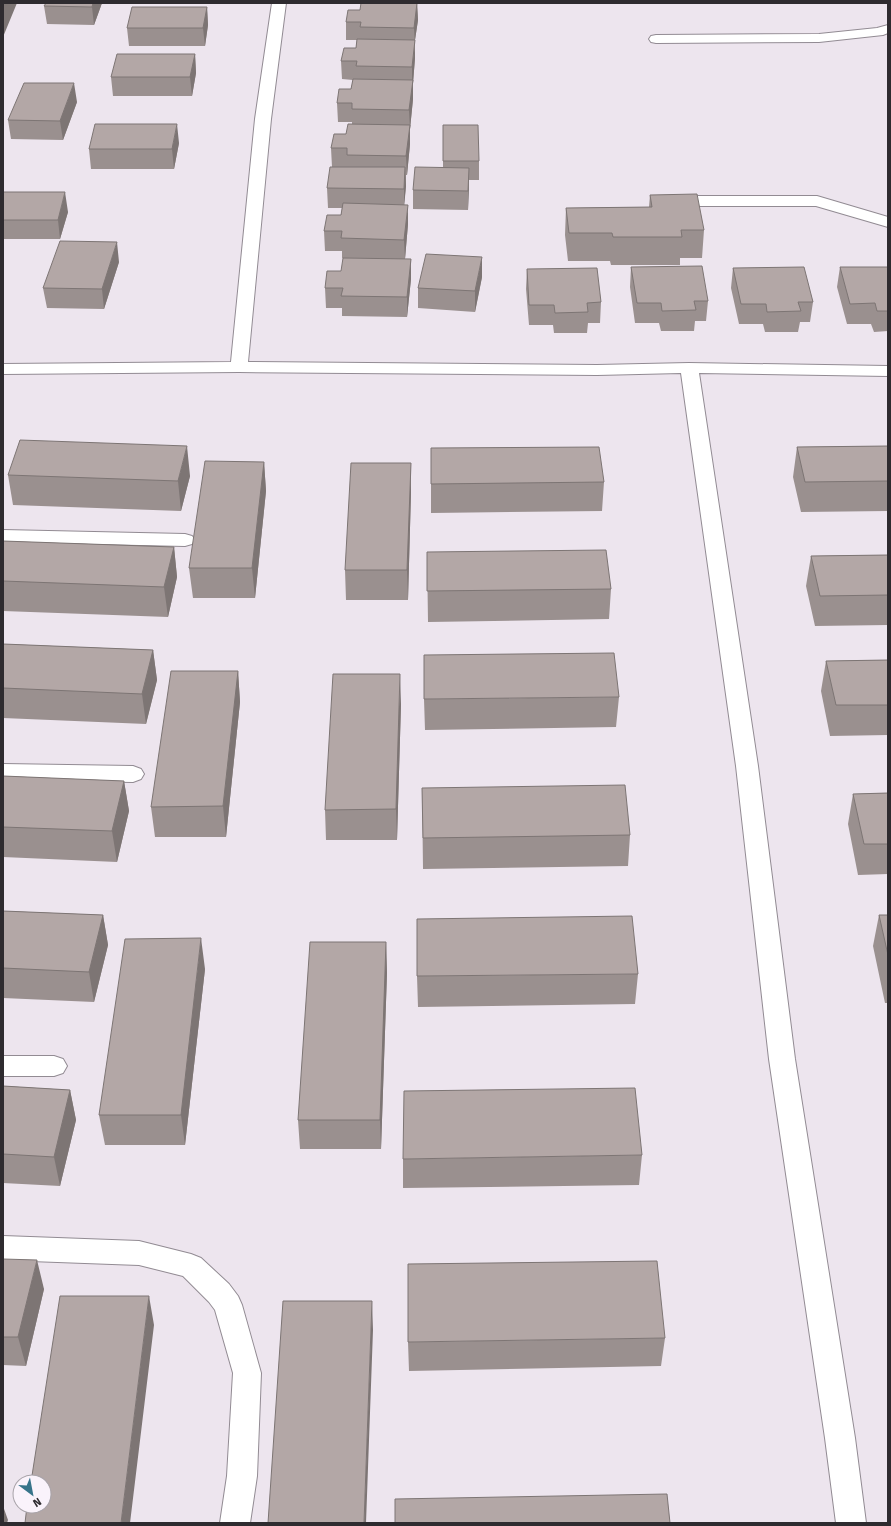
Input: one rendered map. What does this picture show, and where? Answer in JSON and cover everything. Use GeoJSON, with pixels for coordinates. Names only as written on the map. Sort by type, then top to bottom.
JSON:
{"type":"FeatureCollection","features":[{"type":"Feature","properties":{"kind":"street"},"geometry":{"type":"LineString","coordinates":[[239,367],[263,119],[279,3]]}},
{"type":"Feature","properties":{"kind":"street"},"geometry":{"type":"LineString","coordinates":[[656,39],[819,38],[878,32],[888,29]]}},
{"type":"Feature","properties":{"kind":"street"},"geometry":{"type":"LineString","coordinates":[[698,201],[817,201],[888,222]]}},
{"type":"Feature","properties":{"kind":"street"},"geometry":{"type":"LineString","coordinates":[[3,369],[239,367],[597,370],[689,368],[888,371]]}},
{"type":"Feature","properties":{"kind":"street"},"geometry":{"type":"LineString","coordinates":[[689,368],[747,766],[782,1059],[840,1438],[851,1523]]}},
{"type":"Feature","properties":{"kind":"street"},"geometry":{"type":"LineString","coordinates":[[3,536],[185,540]]}},
{"type":"Feature","properties":{"kind":"street"},"geometry":{"type":"LineString","coordinates":[[3,772],[133,774]]}},
{"type":"Feature","properties":{"kind":"street"},"geometry":{"type":"LineString","coordinates":[[3,1066],[54,1066]]}},
{"type":"Feature","properties":{"kind":"street"},"geometry":{"type":"LineString","coordinates":[[3,1248],[139,1252],[191,1266],[220,1293],[228,1305],[247,1373],[242,1476],[235,1523]]}},
{"type":"Feature","properties":{"kind":"building"},"geometry":{"type":"Polygon","coordinates":[[[46,3],[93,3],[92,7],[44,6],[46,3]]]}},
{"type":"Feature","properties":{"kind":"building"},"geometry":{"type":"Polygon","coordinates":[[[361,3],[417,3],[414,28],[360,27],[361,22],[346,22],[348,10],[360,10],[361,3]]]}},
{"type":"Feature","properties":{"kind":"building"},"geometry":{"type":"Polygon","coordinates":[[[132,7],[207,7],[203,28],[127,28],[132,7]]]}},
{"type":"Feature","properties":{"kind":"building"},"geometry":{"type":"Polygon","coordinates":[[[357,39],[415,40],[412,67],[356,66],[357,61],[341,61],[344,48],[356,48],[357,39]]]}},
{"type":"Feature","properties":{"kind":"building"},"geometry":{"type":"Polygon","coordinates":[[[117,54],[195,54],[190,77],[111,77],[117,54]]]}},
{"type":"Feature","properties":{"kind":"building"},"geometry":{"type":"Polygon","coordinates":[[[353,79],[413,80],[409,110],[352,109],[352,103],[337,103],[339,89],[351,89],[353,79]]]}},
{"type":"Feature","properties":{"kind":"building"},"geometry":{"type":"Polygon","coordinates":[[[24,83],[74,83],[60,121],[8,120],[24,83]]]}},
{"type":"Feature","properties":{"kind":"building"},"geometry":{"type":"Polygon","coordinates":[[[95,124],[177,124],[172,149],[89,149],[95,124]]]}},
{"type":"Feature","properties":{"kind":"building"},"geometry":{"type":"Polygon","coordinates":[[[348,124],[410,125],[406,156],[347,155],[347,148],[331,148],[334,134],[346,134],[348,124]]]}},
{"type":"Feature","properties":{"kind":"building"},"geometry":{"type":"Polygon","coordinates":[[[443,125],[478,125],[479,161],[443,161],[443,125]]]}},
{"type":"Feature","properties":{"kind":"building"},"geometry":{"type":"Polygon","coordinates":[[[330,167],[405,167],[404,189],[327,188],[330,167]]]}},
{"type":"Feature","properties":{"kind":"building"},"geometry":{"type":"Polygon","coordinates":[[[415,167],[469,168],[468,191],[413,190],[415,167]]]}},
{"type":"Feature","properties":{"kind":"building"},"geometry":{"type":"Polygon","coordinates":[[[3,192],[65,192],[58,220],[3,220],[3,192]]]}},
{"type":"Feature","properties":{"kind":"building"},"geometry":{"type":"Polygon","coordinates":[[[697,194],[704,230],[681,230],[682,237],[613,237],[612,233],[569,233],[566,208],[652,207],[650,195],[697,194]]]}},
{"type":"Feature","properties":{"kind":"building"},"geometry":{"type":"Polygon","coordinates":[[[343,203],[408,205],[404,240],[341,238],[342,231],[324,231],[327,215],[341,215],[343,203]]]}},
{"type":"Feature","properties":{"kind":"building"},"geometry":{"type":"Polygon","coordinates":[[[60,241],[117,242],[102,289],[43,288],[60,241]]]}},
{"type":"Feature","properties":{"kind":"building"},"geometry":{"type":"Polygon","coordinates":[[[426,254],[482,257],[475,291],[418,288],[426,254]]]}},
{"type":"Feature","properties":{"kind":"building"},"geometry":{"type":"Polygon","coordinates":[[[343,258],[411,259],[407,297],[341,296],[343,288],[325,288],[327,271],[341,271],[343,258]]]}},
{"type":"Feature","properties":{"kind":"building"},"geometry":{"type":"Polygon","coordinates":[[[702,266],[708,301],[694,301],[696,310],[662,311],[661,303],[637,303],[631,267],[702,266]]]}},
{"type":"Feature","properties":{"kind":"building"},"geometry":{"type":"Polygon","coordinates":[[[804,267],[813,302],[798,302],[801,311],[767,312],[766,304],[741,304],[733,268],[804,267]]]}},
{"type":"Feature","properties":{"kind":"building"},"geometry":{"type":"Polygon","coordinates":[[[840,267],[888,267],[888,311],[877,311],[875,303],[850,304],[840,267]]]}},
{"type":"Feature","properties":{"kind":"building"},"geometry":{"type":"Polygon","coordinates":[[[597,268],[601,302],[587,303],[588,312],[555,313],[554,305],[529,305],[527,269],[597,268]]]}},
{"type":"Feature","properties":{"kind":"building"},"geometry":{"type":"Polygon","coordinates":[[[20,440],[187,446],[178,481],[8,475],[20,440]]]}},
{"type":"Feature","properties":{"kind":"building"},"geometry":{"type":"Polygon","coordinates":[[[888,446],[888,481],[805,482],[797,447],[888,446]]]}},
{"type":"Feature","properties":{"kind":"building"},"geometry":{"type":"Polygon","coordinates":[[[599,447],[604,482],[431,484],[431,448],[599,447]]]}},
{"type":"Feature","properties":{"kind":"building"},"geometry":{"type":"Polygon","coordinates":[[[205,461],[264,462],[252,568],[189,568],[205,461]]]}},
{"type":"Feature","properties":{"kind":"building"},"geometry":{"type":"Polygon","coordinates":[[[351,463],[411,463],[407,570],[345,570],[351,463]]]}},
{"type":"Feature","properties":{"kind":"building"},"geometry":{"type":"Polygon","coordinates":[[[3,541],[174,547],[164,587],[3,581],[3,541]]]}},
{"type":"Feature","properties":{"kind":"building"},"geometry":{"type":"Polygon","coordinates":[[[606,550],[611,589],[427,591],[427,552],[606,550]]]}},
{"type":"Feature","properties":{"kind":"building"},"geometry":{"type":"Polygon","coordinates":[[[888,555],[888,595],[820,596],[811,556],[888,555]]]}},
{"type":"Feature","properties":{"kind":"building"},"geometry":{"type":"Polygon","coordinates":[[[3,644],[153,650],[142,694],[3,688],[3,644]]]}},
{"type":"Feature","properties":{"kind":"building"},"geometry":{"type":"Polygon","coordinates":[[[614,653],[619,697],[424,699],[424,655],[614,653]]]}},
{"type":"Feature","properties":{"kind":"building"},"geometry":{"type":"Polygon","coordinates":[[[888,660],[888,705],[836,705],[826,661],[888,660]]]}},
{"type":"Feature","properties":{"kind":"building"},"geometry":{"type":"Polygon","coordinates":[[[171,671],[238,671],[223,806],[151,807],[171,671]]]}},
{"type":"Feature","properties":{"kind":"building"},"geometry":{"type":"Polygon","coordinates":[[[333,674],[400,674],[396,809],[325,810],[333,674]]]}},
{"type":"Feature","properties":{"kind":"building"},"geometry":{"type":"Polygon","coordinates":[[[3,776],[124,781],[112,831],[3,827],[3,776]]]}},
{"type":"Feature","properties":{"kind":"building"},"geometry":{"type":"Polygon","coordinates":[[[625,785],[630,835],[423,838],[422,788],[625,785]]]}},
{"type":"Feature","properties":{"kind":"building"},"geometry":{"type":"Polygon","coordinates":[[[888,793],[888,844],[864,844],[853,794],[888,793]]]}},
{"type":"Feature","properties":{"kind":"building"},"geometry":{"type":"Polygon","coordinates":[[[3,911],[103,915],[89,972],[3,968],[3,911]]]}},
{"type":"Feature","properties":{"kind":"building"},"geometry":{"type":"Polygon","coordinates":[[[879,915],[888,915],[888,955],[879,915]]]}},
{"type":"Feature","properties":{"kind":"building"},"geometry":{"type":"Polygon","coordinates":[[[632,916],[638,974],[417,976],[417,919],[632,916]]]}},
{"type":"Feature","properties":{"kind":"building"},"geometry":{"type":"Polygon","coordinates":[[[201,938],[181,1115],[99,1115],[125,939],[201,938]]]}},
{"type":"Feature","properties":{"kind":"building"},"geometry":{"type":"Polygon","coordinates":[[[310,942],[386,942],[380,1120],[298,1120],[310,942]]]}},
{"type":"Feature","properties":{"kind":"building"},"geometry":{"type":"Polygon","coordinates":[[[3,1086],[70,1090],[54,1157],[3,1154],[3,1086]]]}},
{"type":"Feature","properties":{"kind":"building"},"geometry":{"type":"Polygon","coordinates":[[[635,1088],[642,1155],[403,1159],[404,1091],[635,1088]]]}},
{"type":"Feature","properties":{"kind":"building"},"geometry":{"type":"Polygon","coordinates":[[[3,1259],[37,1260],[18,1337],[3,1337],[3,1259]]]}},
{"type":"Feature","properties":{"kind":"building"},"geometry":{"type":"Polygon","coordinates":[[[657,1261],[665,1338],[408,1342],[408,1264],[657,1261]]]}},
{"type":"Feature","properties":{"kind":"building"},"geometry":{"type":"Polygon","coordinates":[[[60,1296],[149,1296],[121,1523],[25,1523],[26,1514],[52,1514],[52,1474],[32,1474],[60,1296]]]}},
{"type":"Feature","properties":{"kind":"building"},"geometry":{"type":"Polygon","coordinates":[[[283,1301],[372,1301],[364,1523],[268,1523],[283,1301]]]}},
{"type":"Feature","properties":{"kind":"building"},"geometry":{"type":"Polygon","coordinates":[[[667,1494],[670,1523],[395,1523],[395,1499],[667,1494]]]}}]}
